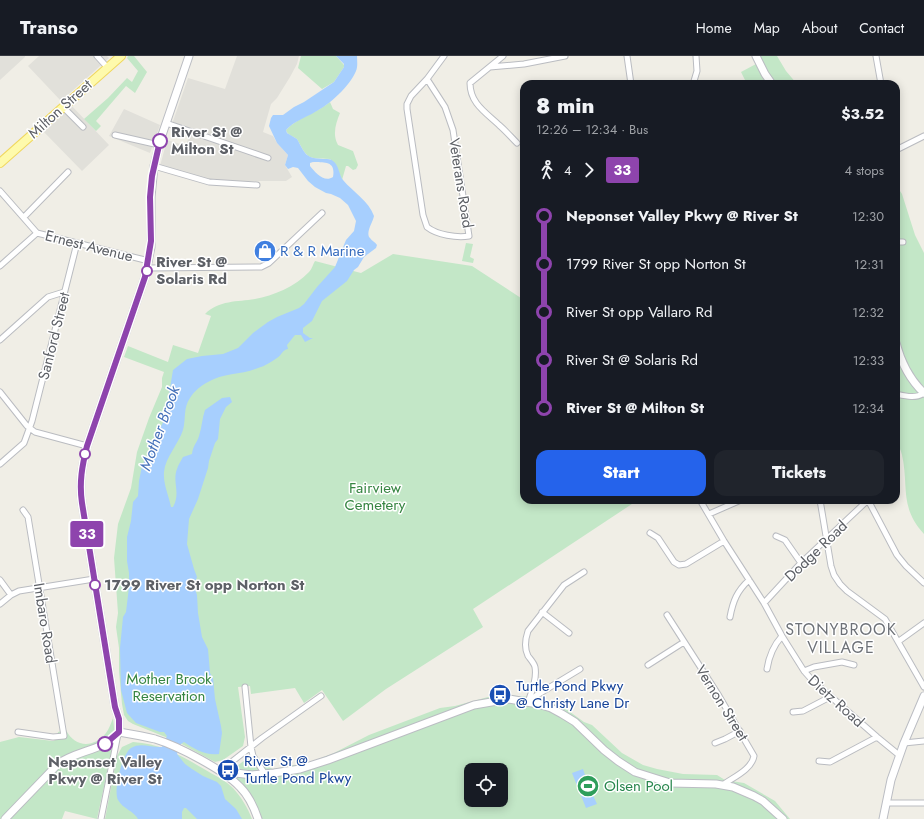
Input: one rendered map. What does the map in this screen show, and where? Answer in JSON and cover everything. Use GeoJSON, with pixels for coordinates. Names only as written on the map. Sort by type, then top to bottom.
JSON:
{"type":"FeatureCollection","features":[{"type":"Feature","properties":{"kind":"main road","name":"Milton Street"},"geometry":{"type":"LineString","coordinates":[[0,163],[121,56]]}},
{"type":"Feature","properties":{"kind":"main road"},"geometry":{"type":"LineString","coordinates":[[5,819],[58,764],[69,758],[105,744],[119,732],[119,719],[115,707],[80,490],[82,466],[87,446],[138,300],[148,265],[151,241],[151,187],[154,166],[166,123],[189,56]]}},
{"type":"Feature","properties":{"kind":"main road"},"geometry":{"type":"LineString","coordinates":[[756,56],[767,80]]}},
{"type":"Feature","properties":{"kind":"main road"},"geometry":{"type":"LineString","coordinates":[[900,354],[910,376],[924,393]]}},
{"type":"Feature","properties":{"kind":"main road"},"geometry":{"type":"LineString","coordinates":[[883,819],[891,780],[899,755],[924,696]]}},
{"type":"Feature","properties":{"kind":"main road"},"geometry":{"type":"LineString","coordinates":[[220,771],[252,775],[292,771],[318,763],[474,705],[509,699],[551,708],[575,722],[604,750],[636,772],[674,784],[724,784],[742,790],[763,801],[783,819]]}},
{"type":"Feature","properties":{"kind":"main road"},"geometry":{"type":"LineString","coordinates":[[119,732],[161,741],[220,771],[234,781],[249,799],[258,819]]}},
{"type":"Feature","properties":{"kind":"main road"},"geometry":{"type":"LineString","coordinates":[[234,781],[252,775]]}},
{"type":"Feature","properties":{"kind":"street"},"geometry":{"type":"LineString","coordinates":[[97,56],[107,67]]}},
{"type":"Feature","properties":{"kind":"street","name":"Veterans Road"},"geometry":{"type":"LineString","coordinates":[[427,79],[441,99],[455,137],[469,236],[455,236],[434,231],[427,227],[425,223],[406,110],[411,96],[427,79],[444,56]]}},
{"type":"Feature","properties":{"kind":"street"},"geometry":{"type":"LineString","coordinates":[[503,56],[470,83],[472,96],[477,105],[517,143]]}},
{"type":"Feature","properties":{"kind":"street"},"geometry":{"type":"LineString","coordinates":[[490,66],[524,64],[565,56]]}},
{"type":"Feature","properties":{"kind":"street"},"geometry":{"type":"LineString","coordinates":[[627,56],[630,80]]}},
{"type":"Feature","properties":{"kind":"street"},"geometry":{"type":"LineString","coordinates":[[694,80],[697,71],[696,56]]}},
{"type":"Feature","properties":{"kind":"street"},"geometry":{"type":"LineString","coordinates":[[876,56],[880,80]]}},
{"type":"Feature","properties":{"kind":"street"},"geometry":{"type":"LineString","coordinates":[[63,107],[82,128]]}},
{"type":"Feature","properties":{"kind":"street"},"geometry":{"type":"LineString","coordinates":[[166,123],[268,158]]}},
{"type":"Feature","properties":{"kind":"street"},"geometry":{"type":"LineString","coordinates":[[115,135],[159,145]]}},
{"type":"Feature","properties":{"kind":"street"},"geometry":{"type":"LineString","coordinates":[[900,148],[924,136]]}},
{"type":"Feature","properties":{"kind":"street"},"geometry":{"type":"LineString","coordinates":[[154,166],[209,182],[257,185]]}},
{"type":"Feature","properties":{"kind":"street"},"geometry":{"type":"LineString","coordinates":[[24,218],[68,172]]}},
{"type":"Feature","properties":{"kind":"street","name":"Ernest Avenue"},"geometry":{"type":"LineString","coordinates":[[0,191],[37,233],[77,243],[148,265],[261,267],[269,264],[322,213]]}},
{"type":"Feature","properties":{"kind":"street"},"geometry":{"type":"LineString","coordinates":[[0,266],[37,233]]}},
{"type":"Feature","properties":{"kind":"street","name":"Sanford Street"},"geometry":{"type":"LineString","coordinates":[[0,464],[24,443],[30,429],[77,243]]}},
{"type":"Feature","properties":{"kind":"street"},"geometry":{"type":"LineString","coordinates":[[0,340],[48,297],[64,292]]}},
{"type":"Feature","properties":{"kind":"street"},"geometry":{"type":"LineString","coordinates":[[0,392],[30,429],[38,434],[87,446]]}},
{"type":"Feature","properties":{"kind":"street"},"geometry":{"type":"LineString","coordinates":[[900,395],[915,397],[924,393]]}},
{"type":"Feature","properties":{"kind":"street","name":"Dietz Road"},"geometry":{"type":"LineString","coordinates":[[703,504],[804,671],[877,738],[899,755]]}},
{"type":"Feature","properties":{"kind":"street"},"geometry":{"type":"LineString","coordinates":[[709,514],[732,504]]}},
{"type":"Feature","properties":{"kind":"street"},"geometry":{"type":"LineString","coordinates":[[821,504],[826,540],[834,575],[840,584],[848,591],[885,619],[924,687]]}},
{"type":"Feature","properties":{"kind":"street","name":"Dodge Road"},"geometry":{"type":"LineString","coordinates":[[764,603],[801,564],[864,504]]}},
{"type":"Feature","properties":{"kind":"street"},"geometry":{"type":"LineString","coordinates":[[870,504],[897,555],[924,583]]}},
{"type":"Feature","properties":{"kind":"street","name":"Imbaro Road"},"geometry":{"type":"LineString","coordinates":[[18,732],[59,738],[64,736],[28,517],[23,510]]}},
{"type":"Feature","properties":{"kind":"street"},"geometry":{"type":"LineString","coordinates":[[650,533],[658,538],[674,562],[679,566],[686,564],[724,540]]}},
{"type":"Feature","properties":{"kind":"street"},"geometry":{"type":"LineString","coordinates":[[776,536],[785,540],[801,564]]}},
{"type":"Feature","properties":{"kind":"street"},"geometry":{"type":"LineString","coordinates":[[528,702],[535,681],[535,674],[534,667],[526,649],[526,638],[528,631],[564,585],[584,572]]}},
{"type":"Feature","properties":{"kind":"street"},"geometry":{"type":"LineString","coordinates":[[0,604],[11,595],[19,591],[94,579]]}},
{"type":"Feature","properties":{"kind":"street"},"geometry":{"type":"LineString","coordinates":[[0,580],[11,595]]}},
{"type":"Feature","properties":{"kind":"street"},"geometry":{"type":"LineString","coordinates":[[730,617],[732,605],[740,588],[750,580]]}},
{"type":"Feature","properties":{"kind":"street"},"geometry":{"type":"LineString","coordinates":[[542,612],[569,634]]}},
{"type":"Feature","properties":{"kind":"street","name":"Vernon Street"},"geometry":{"type":"LineString","coordinates":[[667,615],[740,731],[754,756],[753,761],[748,767],[724,784]]}},
{"type":"Feature","properties":{"kind":"street"},"geometry":{"type":"LineString","coordinates":[[899,642],[924,622]]}},
{"type":"Feature","properties":{"kind":"street"},"geometry":{"type":"LineString","coordinates":[[767,669],[768,658],[776,643],[782,636]]}},
{"type":"Feature","properties":{"kind":"street"},"geometry":{"type":"LineString","coordinates":[[648,664],[684,642]]}},
{"type":"Feature","properties":{"kind":"street"},"geometry":{"type":"LineString","coordinates":[[804,671],[814,667],[842,662],[854,665]]}},
{"type":"Feature","properties":{"kind":"street"},"geometry":{"type":"LineString","coordinates":[[528,702],[580,669]]}},
{"type":"Feature","properties":{"kind":"street"},"geometry":{"type":"LineString","coordinates":[[245,687],[251,747],[254,756],[265,774]]}},
{"type":"Feature","properties":{"kind":"street"},"geometry":{"type":"LineString","coordinates":[[220,771],[321,696]]}},
{"type":"Feature","properties":{"kind":"street"},"geometry":{"type":"LineString","coordinates":[[793,712],[803,711],[830,696]]}},
{"type":"Feature","properties":{"kind":"street"},"geometry":{"type":"LineString","coordinates":[[715,742],[726,739],[740,731]]}},
{"type":"Feature","properties":{"kind":"street"},"geometry":{"type":"LineString","coordinates":[[101,819],[119,732]]}},
{"type":"Feature","properties":{"kind":"street"},"geometry":{"type":"LineString","coordinates":[[819,761],[830,762],[877,738]]}},
{"type":"Feature","properties":{"kind":"street"},"geometry":{"type":"LineString","coordinates":[[904,743],[924,741]]}},
{"type":"Feature","properties":{"kind":"street"},"geometry":{"type":"LineString","coordinates":[[886,802],[924,803]]}},
{"type":"Feature","properties":{"kind":"shaded area"},"geometry":{"type":"Polygon","coordinates":[[[0,56],[25,56],[25,57],[0,80],[0,56]]]}},
{"type":"Feature","properties":{"kind":"shaded area"},"geometry":{"type":"Polygon","coordinates":[[[39,56],[107,56],[109,58],[61,101],[28,66],[39,56]]]}},
{"type":"Feature","properties":{"kind":"shaded area"},"geometry":{"type":"Polygon","coordinates":[[[237,56],[299,56],[297,64],[290,77],[277,98],[271,104],[263,132],[273,136],[288,155],[285,165],[292,177],[286,181],[209,181],[160,166],[167,140],[186,146],[190,133],[171,127],[188,78],[225,89],[237,56]]]}},
{"type":"Feature","properties":{"kind":"shaded area"},"geometry":{"type":"Polygon","coordinates":[[[70,104],[109,145],[82,171],[42,130],[70,104]]]}},
{"type":"Feature","properties":{"kind":"shaded area"},"geometry":{"type":"Polygon","coordinates":[[[124,109],[160,125],[150,153],[109,136],[124,109]]]}},
{"type":"Feature","properties":{"kind":"green space"},"geometry":{"type":"Polygon","coordinates":[[[128,56],[134,56],[147,72],[135,93],[126,86],[96,121],[101,126],[96,131],[84,119],[108,98],[127,78],[132,82],[138,71],[127,58],[128,56]]]}},
{"type":"Feature","properties":{"kind":"green space"},"geometry":{"type":"Polygon","coordinates":[[[301,56],[336,56],[344,67],[334,82],[322,89],[298,68],[301,56]]]}},
{"type":"Feature","properties":{"kind":"green space"},"geometry":{"type":"Polygon","coordinates":[[[753,56],[777,56],[794,80],[745,80],[741,72],[756,64],[753,56]]]}},
{"type":"Feature","properties":{"kind":"green space"},"geometry":{"type":"Polygon","coordinates":[[[330,102],[333,109],[340,113],[336,125],[336,141],[338,145],[353,151],[358,165],[356,169],[353,170],[346,166],[342,180],[336,165],[330,159],[312,158],[306,154],[297,139],[286,130],[296,122],[330,102]]]}},
{"type":"Feature","properties":{"kind":"green space"},"geometry":{"type":"Polygon","coordinates":[[[900,191],[915,235],[924,253],[924,534],[911,515],[908,505],[900,449],[900,191]]]}},
{"type":"Feature","properties":{"kind":"green space"},"geometry":{"type":"Polygon","coordinates":[[[466,243],[473,244],[470,257],[474,259],[473,263],[462,261],[466,243]]]}},
{"type":"Feature","properties":{"kind":"green space","name":"Fairview Cemetery"},"geometry":{"type":"Polygon","coordinates":[[[393,254],[472,266],[520,297],[520,504],[632,504],[473,609],[483,627],[386,689],[343,721],[322,690],[304,703],[295,688],[251,694],[250,686],[238,687],[245,737],[243,746],[223,760],[215,762],[178,742],[133,724],[128,721],[124,715],[116,627],[118,613],[114,558],[118,524],[131,488],[137,452],[162,387],[164,372],[124,357],[128,346],[168,362],[173,345],[198,353],[211,316],[205,314],[210,309],[228,302],[262,298],[284,290],[304,277],[310,271],[315,261],[361,273],[393,254]]]}},
{"type":"Feature","properties":{"kind":"green space"},"geometry":{"type":"Polygon","coordinates":[[[504,695],[533,697],[545,701],[566,709],[584,722],[592,725],[622,753],[643,765],[683,774],[717,775],[725,780],[744,783],[775,801],[790,819],[262,819],[259,811],[228,773],[254,753],[259,762],[275,770],[288,765],[301,765],[334,753],[369,735],[440,708],[455,706],[488,697],[504,695]]]}},
{"type":"Feature","properties":{"kind":"green space"},"geometry":{"type":"Polygon","coordinates":[[[113,718],[115,736],[97,819],[65,811],[62,819],[0,819],[0,742],[19,737],[53,741],[57,739],[58,732],[66,730],[74,740],[79,743],[90,743],[101,738],[106,733],[113,718]]]}},
{"type":"Feature","properties":{"kind":"green space","name":"Mother Brook Reservation"},"geometry":{"type":"Polygon","coordinates":[[[133,742],[153,745],[170,751],[223,780],[239,795],[252,819],[105,819],[117,756],[122,747],[133,742]]]}},
{"type":"Feature","properties":{"kind":"water"},"geometry":{"type":"Polygon","coordinates":[[[336,56],[357,56],[356,71],[344,89],[326,105],[296,122],[286,130],[287,133],[297,139],[307,155],[318,159],[332,160],[338,167],[343,180],[372,211],[374,216],[368,233],[377,245],[376,248],[364,257],[347,281],[322,301],[312,321],[303,328],[303,333],[310,338],[313,338],[305,342],[301,335],[295,335],[287,345],[288,349],[284,350],[279,357],[268,364],[246,372],[226,375],[214,379],[198,388],[186,406],[183,430],[169,456],[164,472],[166,490],[171,507],[173,507],[176,497],[175,478],[177,468],[183,457],[192,454],[193,448],[199,436],[205,410],[222,398],[230,397],[232,402],[226,407],[220,419],[218,439],[215,443],[209,461],[198,499],[189,519],[187,544],[197,577],[194,585],[197,595],[198,613],[202,637],[208,649],[210,673],[213,678],[215,699],[221,726],[222,733],[219,754],[205,753],[184,742],[181,744],[177,754],[185,764],[203,776],[217,782],[221,786],[225,799],[236,809],[242,819],[197,819],[186,808],[184,808],[182,812],[182,819],[138,819],[118,800],[117,789],[119,773],[124,757],[131,748],[135,746],[143,745],[162,747],[167,736],[164,732],[160,732],[136,723],[127,713],[121,690],[120,648],[123,617],[126,612],[129,587],[127,537],[131,521],[133,502],[138,496],[142,466],[168,412],[168,400],[173,370],[187,359],[223,354],[238,348],[253,333],[268,322],[299,308],[335,267],[346,240],[354,231],[356,221],[348,205],[340,198],[315,187],[308,181],[298,168],[293,167],[288,169],[285,165],[288,155],[277,143],[269,126],[273,115],[283,115],[334,82],[344,67],[344,64],[336,56]],[[313,162],[310,163],[310,166],[317,174],[326,179],[333,177],[333,168],[331,165],[313,162]]]}},
{"type":"Feature","properties":{"kind":"water"},"geometry":{"type":"Polygon","coordinates":[[[583,769],[587,781],[595,779],[599,788],[591,791],[597,804],[586,808],[572,773],[583,769]]]}},
{"type":"Feature","properties":{"kind":"bus line","name":"33"},"geometry":{"type":"LineString","coordinates":[[105,744],[119,732],[119,719],[115,707],[82,503],[80,482],[87,446],[138,300],[149,261],[151,241],[150,197],[152,176],[160,141]]}},
{"type":"Feature","properties":{"kind":"place","name":"River St @ Milton St"},"geometry":{"type":"Point","coordinates":[160,141]}},
{"type":"Feature","properties":{"kind":"place","name":"R & R Marine"},"geometry":{"type":"Point","coordinates":[265,251]}},
{"type":"Feature","properties":{"kind":"place","name":"River St @ Solaris Rd"},"geometry":{"type":"Point","coordinates":[147,271]}},
{"type":"Feature","properties":{"kind":"place","name":"1799 River St opp Norton St"},"geometry":{"type":"Point","coordinates":[95,585]}},
{"type":"Feature","properties":{"kind":"place","name":"Turtle Pond Pkwy @ Christy Lane Dr"},"geometry":{"type":"Point","coordinates":[500,695]}},
{"type":"Feature","properties":{"kind":"place","name":"Neponset Valley Pkwy @ River St"},"geometry":{"type":"Point","coordinates":[105,744]}},
{"type":"Feature","properties":{"kind":"place","name":"River St @ Turtle Pond Pkwy"},"geometry":{"type":"Point","coordinates":[228,770]}},
{"type":"Feature","properties":{"kind":"place","name":"Olsen Pool"},"geometry":{"type":"Point","coordinates":[588,786]}},
{"type":"Feature","properties":{"kind":"district","name":"STONYBROOK VILLAGE"},"geometry":{"type":"Point","coordinates":[841,638]}},
{"type":"Feature","properties":{"kind":"water label","name":"Mother Brook"},"geometry":{"type":"Point","coordinates":[159,428]}}]}
